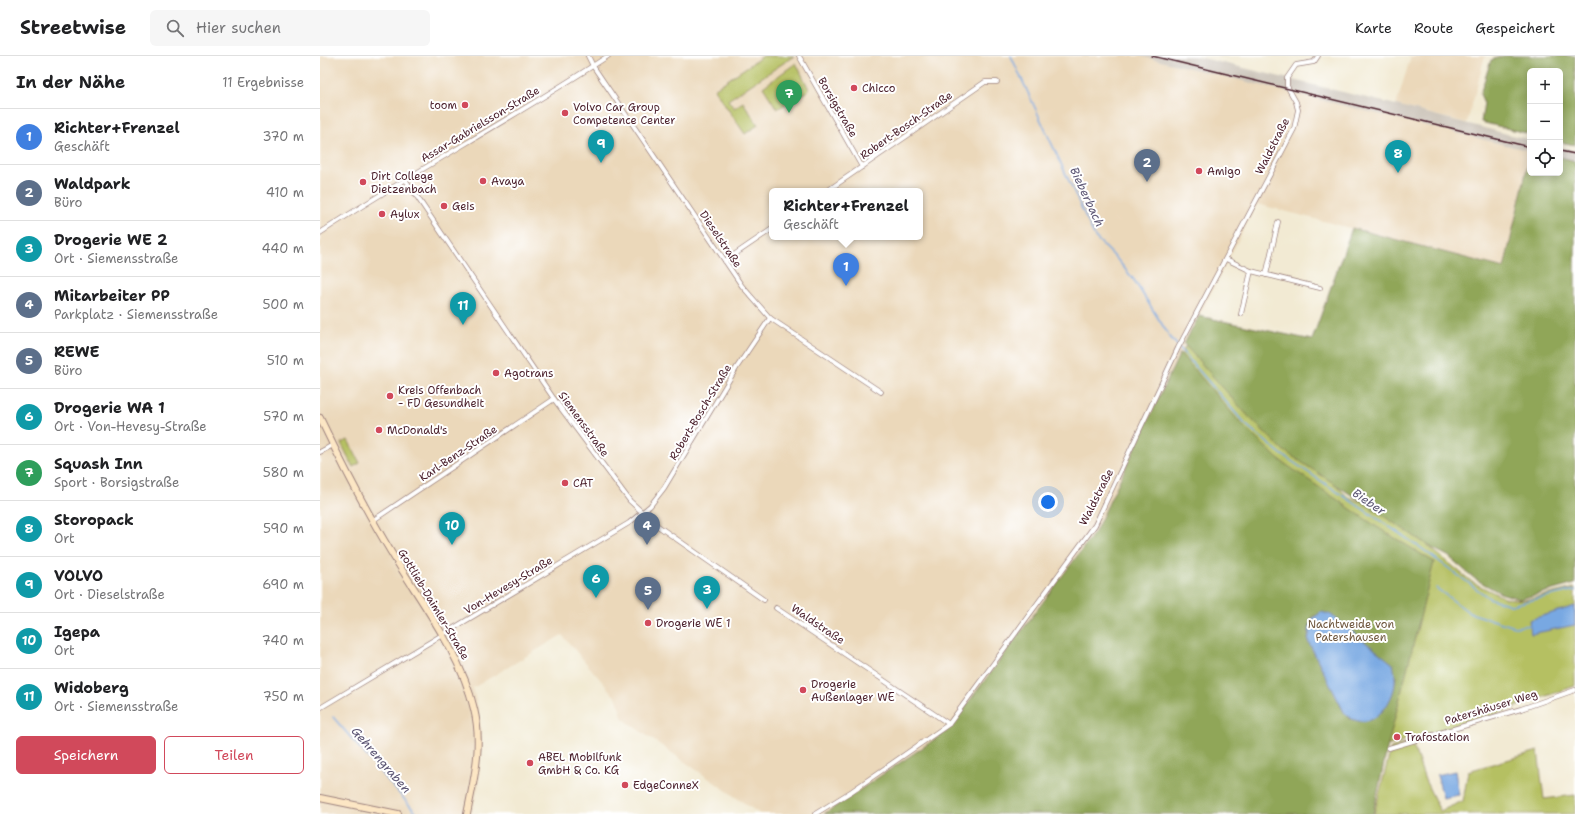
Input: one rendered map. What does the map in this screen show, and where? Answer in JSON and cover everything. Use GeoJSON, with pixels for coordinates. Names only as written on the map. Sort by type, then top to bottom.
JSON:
{"type":"FeatureCollection","features":[{"type":"Feature","properties":{"kind":"street","name":"Dieselstraße"},"geometry":{"type":"LineString","coordinates":[[588,56],[593,66],[742,286],[770,318],[882,392]]}},
{"type":"Feature","properties":{"kind":"street","name":"Assar-Gabrielsson-Straße"},"geometry":{"type":"LineString","coordinates":[[320,233],[405,179],[509,119],[608,56]]}},
{"type":"Feature","properties":{"kind":"street","name":"Borsigstraße"},"geometry":{"type":"LineString","coordinates":[[799,56],[862,167]]}},
{"type":"Feature","properties":{"kind":"street","name":"Waldstraße"},"geometry":{"type":"LineString","coordinates":[[815,814],[852,791],[949,724],[1095,525],[1178,348],[1294,129],[1298,110],[1296,102],[1286,83],[1289,73],[1299,64],[1314,62],[1318,56]]}},
{"type":"Feature","properties":{"kind":"street","name":"Robert-Bosch-Straße"},"geometry":{"type":"LineString","coordinates":[[831,188],[985,82],[997,82]]}},
{"type":"Feature","properties":{"kind":"street","name":"Siemensstraße"},"geometry":{"type":"LineString","coordinates":[[405,179],[554,398],[630,501],[655,524],[764,600]]}},
{"type":"Feature","properties":{"kind":"street"},"geometry":{"type":"LineString","coordinates":[[1266,275],[1278,222]]}},
{"type":"Feature","properties":{"kind":"street"},"geometry":{"type":"LineString","coordinates":[[725,261],[769,231]]}},
{"type":"Feature","properties":{"kind":"street"},"geometry":{"type":"LineString","coordinates":[[1226,259],[1251,271],[1320,288]]}},
{"type":"Feature","properties":{"kind":"street"},"geometry":{"type":"LineString","coordinates":[[1241,314],[1251,271]]}},
{"type":"Feature","properties":{"kind":"street","name":"Robert-Bosch-Straße"},"geometry":{"type":"LineString","coordinates":[[641,512],[650,506],[664,488],[737,367],[770,318]]}},
{"type":"Feature","properties":{"kind":"street","name":"Karl-Benz-Straße"},"geometry":{"type":"LineString","coordinates":[[372,521],[554,398]]}},
{"type":"Feature","properties":{"kind":"street","name":"Gottlieb-Daimler-Straße"},"geometry":{"type":"LineString","coordinates":[[320,418],[372,521],[442,636],[465,678],[477,726],[478,757],[467,814]]}},
{"type":"Feature","properties":{"kind":"street"},"geometry":{"type":"LineString","coordinates":[[320,452],[333,445]]}},
{"type":"Feature","properties":{"kind":"street","name":"Von-Hevesy-Straße"},"geometry":{"type":"LineString","coordinates":[[320,708],[629,523],[641,512]]}},
{"type":"Feature","properties":{"kind":"street","name":"Waldstraße"},"geometry":{"type":"LineString","coordinates":[[776,608],[949,724]]}},
{"type":"Feature","properties":{"kind":"street","name":"Patershäuser Weg"},"geometry":{"type":"LineString","coordinates":[[1389,748],[1513,711],[1575,690]]}},
{"type":"Feature","properties":{"kind":"street"},"geometry":{"type":"LineString","coordinates":[[320,798],[398,814]]}},
{"type":"Feature","properties":{"kind":"shaded area"},"geometry":{"type":"Polygon","coordinates":[[[320,56],[1140,56],[1527,150],[1527,168],[1504,268],[1257,204],[1184,344],[1095,532],[947,731],[824,814],[760,814],[623,719],[617,699],[562,635],[473,688],[480,718],[482,738],[479,783],[472,814],[320,814],[320,56]]]}},
{"type":"Feature","properties":{"kind":"shaded area"},"geometry":{"type":"Polygon","coordinates":[[[1140,56],[1194,56],[1396,105],[1527,139],[1527,150],[1140,56]]]}},
{"type":"Feature","properties":{"kind":"shaded area"},"geometry":{"type":"Polygon","coordinates":[[[1411,56],[1485,56],[1467,123],[1396,105],[1411,56]]]}},
{"type":"Feature","properties":{"kind":"shaded area"},"geometry":{"type":"Polygon","coordinates":[[[1563,148],[1575,151],[1575,161],[1563,158],[1563,148]]]}},
{"type":"Feature","properties":{"kind":"green space"},"geometry":{"type":"Polygon","coordinates":[[[763,56],[794,56],[728,100],[734,108],[743,102],[758,125],[745,134],[714,89],[763,56]]]}},
{"type":"Feature","properties":{"kind":"green space"},"geometry":{"type":"Polygon","coordinates":[[[1503,56],[1575,56],[1575,145],[1563,143],[1563,68],[1527,68],[1527,133],[1481,122],[1484,103],[1480,94],[1491,60],[1503,56]]]}},
{"type":"Feature","properties":{"kind":"green space"},"geometry":{"type":"Polygon","coordinates":[[[796,63],[809,89],[807,92],[777,109],[763,87],[796,63]]]}},
{"type":"Feature","properties":{"kind":"green space"},"geometry":{"type":"Polygon","coordinates":[[[1563,158],[1575,161],[1575,584],[1520,599],[1500,593],[1475,579],[1448,556],[1432,548],[1283,450],[1249,417],[1184,344],[1199,316],[1312,340],[1352,228],[1504,268],[1527,168],[1527,176],[1563,176],[1563,158]]]}},
{"type":"Feature","properties":{"kind":"green space","name":"Nachtweide von Patershausen"},"geometry":{"type":"Polygon","coordinates":[[[1186,345],[1193,350],[1196,358],[1279,441],[1335,484],[1347,496],[1358,501],[1380,506],[1472,582],[1505,598],[1524,600],[1575,588],[1575,686],[1498,713],[1326,764],[1157,404],[1186,345]]]}},
{"type":"Feature","properties":{"kind":"green space"},"geometry":{"type":"Polygon","coordinates":[[[1180,353],[1243,426],[1278,459],[1377,527],[1434,562],[1387,749],[1373,814],[824,814],[947,731],[1095,532],[1180,353]],[[1314,615],[1310,622],[1308,641],[1345,714],[1350,719],[1379,715],[1391,697],[1396,676],[1314,615]]]}},
{"type":"Feature","properties":{"kind":"green space"},"geometry":{"type":"Polygon","coordinates":[[[348,440],[360,463],[353,467],[341,443],[348,440]]]}},
{"type":"Feature","properties":{"kind":"green space"},"geometry":{"type":"Polygon","coordinates":[[[1412,742],[1425,780],[1440,811],[1463,801],[1468,771],[1538,751],[1544,799],[1575,795],[1575,814],[1374,814],[1391,748],[1412,742]]]}},
{"type":"Feature","properties":{"kind":"water"},"geometry":{"type":"Polygon","coordinates":[[[1575,606],[1575,625],[1531,634],[1529,620],[1575,606]]]}},
{"type":"Feature","properties":{"kind":"water"},"geometry":{"type":"Polygon","coordinates":[[[1321,612],[1330,614],[1393,664],[1395,683],[1391,697],[1381,712],[1368,721],[1353,719],[1345,714],[1308,641],[1311,620],[1321,612]]]}},
{"type":"Feature","properties":{"kind":"water"},"geometry":{"type":"Polygon","coordinates":[[[1455,771],[1459,795],[1443,798],[1437,775],[1455,771]]]}},
{"type":"Feature","properties":{"kind":"waterway","name":"Bieber"},"geometry":{"type":"LineString","coordinates":[[1011,56],[1095,237],[1116,258],[1134,280],[1170,337],[1245,424],[1281,454],[1421,548],[1489,598],[1511,605],[1575,590]]}},
{"type":"Feature","properties":{"kind":"waterway"},"geometry":{"type":"LineString","coordinates":[[1436,588],[1470,613],[1515,627],[1532,625]]}},
{"type":"Feature","properties":{"kind":"waterway","name":"Gehrengraben"},"geometry":{"type":"LineString","coordinates":[[333,717],[417,814]]}},
{"type":"Feature","properties":{"kind":"railway"},"geometry":{"type":"LineString","coordinates":[[1152,56],[1527,146]]}},
{"type":"Feature","properties":{"kind":"railway"},"geometry":{"type":"LineString","coordinates":[[1563,152],[1575,154]]}},
{"type":"Feature","properties":{"kind":"place","name":"Chicco"},"geometry":{"type":"Point","coordinates":[854,88]}},
{"type":"Feature","properties":{"kind":"place","name":"toom"},"geometry":{"type":"Point","coordinates":[465,105]}},
{"type":"Feature","properties":{"kind":"place","name":"Volvo Car Group Competence Center"},"geometry":{"type":"Point","coordinates":[565,113]}},
{"type":"Feature","properties":{"kind":"place","name":"Squash Inn"},"geometry":{"type":"Point","coordinates":[789,113]}},
{"type":"Feature","properties":{"kind":"place","name":"VOLVO"},"geometry":{"type":"Point","coordinates":[601,163]}},
{"type":"Feature","properties":{"kind":"place","name":"Amigo"},"geometry":{"type":"Point","coordinates":[1199,171]}},
{"type":"Feature","properties":{"kind":"place","name":"Storopack"},"geometry":{"type":"Point","coordinates":[1398,173]}},
{"type":"Feature","properties":{"kind":"place","name":"Avaya"},"geometry":{"type":"Point","coordinates":[483,181]}},
{"type":"Feature","properties":{"kind":"place","name":"Dirt College Dietzenbach"},"geometry":{"type":"Point","coordinates":[363,182]}},
{"type":"Feature","properties":{"kind":"place","name":"Waldpark"},"geometry":{"type":"Point","coordinates":[1147,182]}},
{"type":"Feature","properties":{"kind":"place","name":"Geis"},"geometry":{"type":"Point","coordinates":[444,206]}},
{"type":"Feature","properties":{"kind":"place","name":"Aylux"},"geometry":{"type":"Point","coordinates":[382,214]}},
{"type":"Feature","properties":{"kind":"place","name":"Richter+Frenzel"},"geometry":{"type":"Point","coordinates":[846,286]}},
{"type":"Feature","properties":{"kind":"place","name":"Widoberg"},"geometry":{"type":"Point","coordinates":[463,325]}},
{"type":"Feature","properties":{"kind":"place","name":"Agotrans"},"geometry":{"type":"Point","coordinates":[496,373]}},
{"type":"Feature","properties":{"kind":"place","name":"Kreis Offenbach - FD Gesundheit"},"geometry":{"type":"Point","coordinates":[390,396]}},
{"type":"Feature","properties":{"kind":"place","name":"McDonald's"},"geometry":{"type":"Point","coordinates":[379,430]}},
{"type":"Feature","properties":{"kind":"place","name":"CAT"},"geometry":{"type":"Point","coordinates":[565,483]}},
{"type":"Feature","properties":{"kind":"place","name":"Igepa"},"geometry":{"type":"Point","coordinates":[452,545]}},
{"type":"Feature","properties":{"kind":"place","name":"Mitarbeiter PP"},"geometry":{"type":"Point","coordinates":[647,545]}},
{"type":"Feature","properties":{"kind":"place","name":"Drogerie WA 1"},"geometry":{"type":"Point","coordinates":[596,598]}},
{"type":"Feature","properties":{"kind":"place","name":"Drogerie WE 2"},"geometry":{"type":"Point","coordinates":[707,609]}},
{"type":"Feature","properties":{"kind":"place","name":"REWE"},"geometry":{"type":"Point","coordinates":[648,610]}},
{"type":"Feature","properties":{"kind":"place","name":"Drogerie WE 1"},"geometry":{"type":"Point","coordinates":[648,623]}},
{"type":"Feature","properties":{"kind":"place","name":"Drogerie Außenlager WE"},"geometry":{"type":"Point","coordinates":[803,690]}},
{"type":"Feature","properties":{"kind":"place","name":"Trafostation"},"geometry":{"type":"Point","coordinates":[1397,737]}},
{"type":"Feature","properties":{"kind":"place","name":"ABEL Mobilfunk GmbH & Co. KG"},"geometry":{"type":"Point","coordinates":[530,763]}},
{"type":"Feature","properties":{"kind":"place","name":"EdgeConneX"},"geometry":{"type":"Point","coordinates":[625,785]}},
{"type":"Feature","properties":{"kind":"water label","name":"Bieberbach"},"geometry":{"type":"Point","coordinates":[1087,197]}}]}
